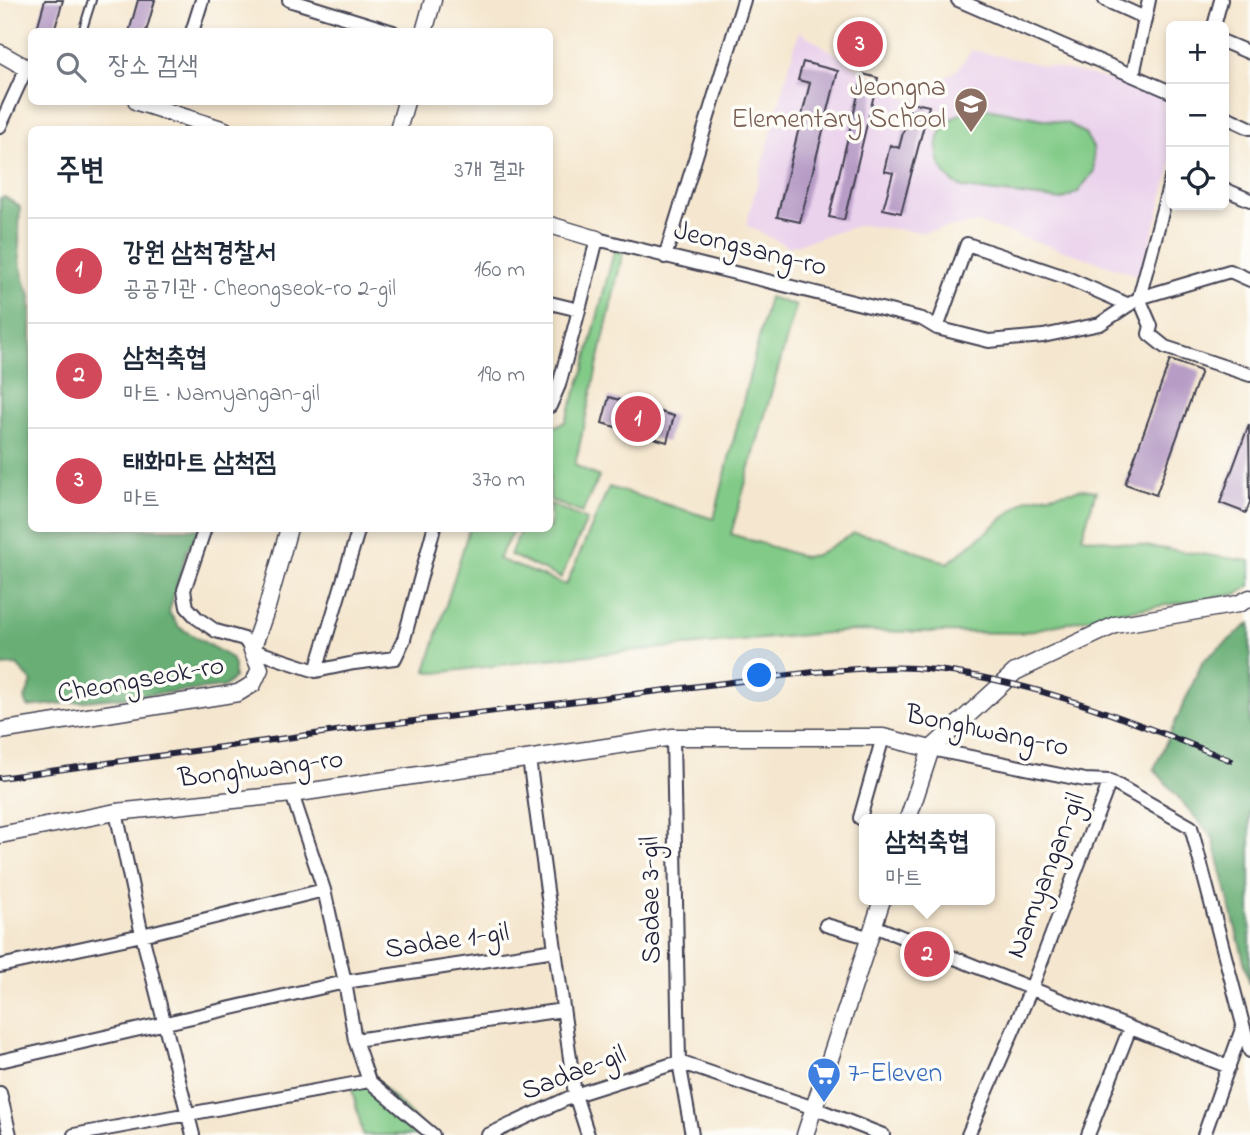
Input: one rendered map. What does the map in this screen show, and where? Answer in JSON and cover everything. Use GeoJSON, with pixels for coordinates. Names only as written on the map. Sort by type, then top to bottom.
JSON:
{"type":"FeatureCollection","features":[{"type":"Feature","properties":{"kind":"street"},"geometry":{"type":"LineString","coordinates":[[193,28],[202,0]]}},
{"type":"Feature","properties":{"kind":"street"},"geometry":{"type":"LineString","coordinates":[[289,0],[380,28]]}},
{"type":"Feature","properties":{"kind":"street"},"geometry":{"type":"LineString","coordinates":[[425,28],[433,0]]}},
{"type":"Feature","properties":{"kind":"street"},"geometry":{"type":"LineString","coordinates":[[665,257],[744,0]]}},
{"type":"Feature","properties":{"kind":"street"},"geometry":{"type":"LineString","coordinates":[[958,0],[985,5],[1166,90]]}},
{"type":"Feature","properties":{"kind":"street"},"geometry":{"type":"LineString","coordinates":[[1105,0],[1146,18]]}},
{"type":"Feature","properties":{"kind":"street"},"geometry":{"type":"LineString","coordinates":[[1133,75],[1149,0]]}},
{"type":"Feature","properties":{"kind":"street"},"geometry":{"type":"LineString","coordinates":[[1215,21],[1221,0]]}},
{"type":"Feature","properties":{"kind":"street"},"geometry":{"type":"LineString","coordinates":[[1229,44],[1250,53]]}},
{"type":"Feature","properties":{"kind":"street"},"geometry":{"type":"LineString","coordinates":[[0,53],[28,69]]}},
{"type":"Feature","properties":{"kind":"street"},"geometry":{"type":"LineString","coordinates":[[0,127],[28,72]]}},
{"type":"Feature","properties":{"kind":"street"},"geometry":{"type":"LineString","coordinates":[[399,126],[405,105]]}},
{"type":"Feature","properties":{"kind":"street"},"geometry":{"type":"LineString","coordinates":[[168,106],[216,126]]}},
{"type":"Feature","properties":{"kind":"street"},"geometry":{"type":"LineString","coordinates":[[1229,118],[1250,128]]}},
{"type":"Feature","properties":{"kind":"street"},"geometry":{"type":"LineString","coordinates":[[1229,191],[1250,200]]}},
{"type":"Feature","properties":{"kind":"street"},"geometry":{"type":"LineString","coordinates":[[1134,302],[1166,196]]}},
{"type":"Feature","properties":{"kind":"street","name":"Jeongsang-ro"},"geometry":{"type":"LineString","coordinates":[[553,226],[665,257],[922,319],[937,328],[989,341],[1043,336],[1100,324],[1134,302],[1230,271],[1250,280]]}},
{"type":"Feature","properties":{"kind":"street"},"geometry":{"type":"LineString","coordinates":[[553,401],[556,371],[579,310],[597,239]]}},
{"type":"Feature","properties":{"kind":"street"},"geometry":{"type":"LineString","coordinates":[[937,328],[967,244],[1134,302],[1151,326],[1149,334],[1165,347],[1250,374]]}},
{"type":"Feature","properties":{"kind":"street"},"geometry":{"type":"LineString","coordinates":[[553,304],[579,310]]}},
{"type":"Feature","properties":{"kind":"street","name":"Cheongseok-ro"},"geometry":{"type":"LineString","coordinates":[[0,731],[238,693],[253,684],[260,669],[244,639],[216,631],[187,607],[184,590],[204,532]]}},
{"type":"Feature","properties":{"kind":"street","name":"Cheongseok-ro"},"geometry":{"type":"LineString","coordinates":[[252,650],[288,532]]}},
{"type":"Feature","properties":{"kind":"street"},"geometry":{"type":"LineString","coordinates":[[358,532],[316,671],[395,658],[404,639],[433,532]]}},
{"type":"Feature","properties":{"kind":"street"},"geometry":{"type":"LineString","coordinates":[[910,814],[931,749],[1014,673],[1115,625],[1238,604],[1250,598]]}},
{"type":"Feature","properties":{"kind":"street","name":"Cheongseok-ro"},"geometry":{"type":"LineString","coordinates":[[252,650],[316,671]]}},
{"type":"Feature","properties":{"kind":"street","name":"Bonghwang-ro"},"geometry":{"type":"LineString","coordinates":[[0,835],[116,813],[292,794],[673,737],[883,737],[1085,780],[1110,780],[1191,827],[1250,1051]]}},
{"type":"Feature","properties":{"kind":"street","name":"Sadae 3-gil"},"geometry":{"type":"LineString","coordinates":[[673,737],[679,1062]]}},
{"type":"Feature","properties":{"kind":"street"},"geometry":{"type":"LineString","coordinates":[[861,814],[883,737]]}},
{"type":"Feature","properties":{"kind":"street"},"geometry":{"type":"LineString","coordinates":[[529,759],[575,1095],[588,1135]]}},
{"type":"Feature","properties":{"kind":"street","name":"Namyangan-gil"},"geometry":{"type":"LineString","coordinates":[[968,1135],[1031,989],[1110,780]]}},
{"type":"Feature","properties":{"kind":"street"},"geometry":{"type":"LineString","coordinates":[[292,794],[324,890],[355,1040],[369,1081],[433,1135]]}},
{"type":"Feature","properties":{"kind":"street"},"geometry":{"type":"LineString","coordinates":[[116,813],[142,935],[193,1135]]}},
{"type":"Feature","properties":{"kind":"street"},"geometry":{"type":"LineString","coordinates":[[0,966],[142,935],[324,890]]}},
{"type":"Feature","properties":{"kind":"street"},"geometry":{"type":"LineString","coordinates":[[805,1135],[881,905]]}},
{"type":"Feature","properties":{"kind":"street","name":"Namyangan-gil"},"geometry":{"type":"LineString","coordinates":[[826,925],[873,932],[1031,989]]}},
{"type":"Feature","properties":{"kind":"street","name":"Sadae 1-gil"},"geometry":{"type":"LineString","coordinates":[[0,1062],[345,982],[555,950]]}},
{"type":"Feature","properties":{"kind":"street"},"geometry":{"type":"LineString","coordinates":[[1031,989],[1229,1067]]}},
{"type":"Feature","properties":{"kind":"street"},"geometry":{"type":"LineString","coordinates":[[355,1040],[564,1010]]}},
{"type":"Feature","properties":{"kind":"street"},"geometry":{"type":"LineString","coordinates":[[1204,1135],[1244,1026]]}},
{"type":"Feature","properties":{"kind":"street"},"geometry":{"type":"LineString","coordinates":[[1088,1135],[1129,1028]]}},
{"type":"Feature","properties":{"kind":"street"},"geometry":{"type":"LineString","coordinates":[[692,1135],[679,1062],[814,1108],[883,1135]]}},
{"type":"Feature","properties":{"kind":"street","name":"Sadae-gil"},"geometry":{"type":"LineString","coordinates":[[488,1135],[575,1095],[679,1062]]}},
{"type":"Feature","properties":{"kind":"street"},"geometry":{"type":"LineString","coordinates":[[74,1135],[369,1081]]}},
{"type":"Feature","properties":{"kind":"street"},"geometry":{"type":"LineString","coordinates":[[0,1093],[10,1135]]}},
{"type":"Feature","properties":{"kind":"lane"},"geometry":{"type":"LineString","coordinates":[[83,28],[92,0]]}},
{"type":"Feature","properties":{"kind":"shaded area","name":"Jeongna Elementary School"},"geometry":{"type":"Polygon","coordinates":[[[799,31],[911,101],[957,70],[972,50],[1121,82],[1166,96],[1166,185],[1141,276],[979,223],[921,232],[860,225],[789,247],[746,225],[799,31]]]}},
{"type":"Feature","properties":{"kind":"green space"},"geometry":{"type":"Polygon","coordinates":[[[986,108],[1069,124],[1085,134],[1093,147],[1094,171],[1078,192],[1062,200],[963,188],[945,174],[940,164],[938,142],[941,131],[958,115],[986,108]]]}},
{"type":"Feature","properties":{"kind":"green space"},"geometry":{"type":"Polygon","coordinates":[[[5,197],[20,207],[21,264],[28,289],[28,532],[198,532],[187,550],[169,612],[179,627],[231,658],[234,678],[224,687],[28,707],[25,698],[32,682],[17,665],[0,666],[0,198],[5,197]]]}},
{"type":"Feature","properties":{"kind":"green space"},"geometry":{"type":"Polygon","coordinates":[[[614,251],[623,252],[575,465],[599,477],[582,513],[553,501],[553,427],[565,422],[584,370],[614,251]]]}},
{"type":"Feature","properties":{"kind":"green space"},"geometry":{"type":"Polygon","coordinates":[[[769,297],[796,306],[731,534],[804,557],[816,555],[854,533],[877,537],[948,563],[1027,499],[1083,489],[1096,491],[1082,537],[1250,561],[1250,586],[1237,594],[1114,613],[1020,633],[849,631],[557,658],[436,673],[426,671],[468,532],[512,532],[498,559],[566,585],[609,487],[714,519],[769,297]]]}},
{"type":"Feature","properties":{"kind":"green space"},"geometry":{"type":"Polygon","coordinates":[[[553,505],[587,520],[561,578],[510,555],[520,532],[553,532],[553,505]]]}},
{"type":"Feature","properties":{"kind":"green space"},"geometry":{"type":"Polygon","coordinates":[[[1250,623],[1250,985],[1213,838],[1154,769],[1203,661],[1250,623]]]}},
{"type":"Feature","properties":{"kind":"green space"},"geometry":{"type":"Polygon","coordinates":[[[376,1080],[431,1135],[363,1135],[351,1085],[376,1080]]]}},
{"type":"Feature","properties":{"kind":"building"},"geometry":{"type":"Polygon","coordinates":[[[45,0],[63,0],[55,28],[37,28],[45,0]]]}},
{"type":"Feature","properties":{"kind":"building"},"geometry":{"type":"Polygon","coordinates":[[[138,0],[155,0],[147,28],[130,28],[138,0]]]}},
{"type":"Feature","properties":{"kind":"building"},"geometry":{"type":"Polygon","coordinates":[[[803,62],[838,71],[800,222],[777,217],[810,83],[798,80],[803,62]]]}},
{"type":"Feature","properties":{"kind":"building"},"geometry":{"type":"Polygon","coordinates":[[[863,74],[878,78],[844,220],[829,217],[863,74]]]}},
{"type":"Feature","properties":{"kind":"building"},"geometry":{"type":"Polygon","coordinates":[[[911,102],[929,106],[901,213],[883,209],[893,173],[884,171],[890,145],[899,148],[911,102]]]}},
{"type":"Feature","properties":{"kind":"building"},"geometry":{"type":"Polygon","coordinates":[[[1170,360],[1201,371],[1156,495],[1125,484],[1170,360]]]}},
{"type":"Feature","properties":{"kind":"building"},"geometry":{"type":"Polygon","coordinates":[[[609,397],[674,416],[667,442],[602,423],[609,397]]]}},
{"type":"Feature","properties":{"kind":"building"},"geometry":{"type":"Polygon","coordinates":[[[1249,424],[1250,502],[1246,513],[1220,503],[1249,424]]]}},
{"type":"Feature","properties":{"kind":"railway"},"geometry":{"type":"LineString","coordinates":[[0,778],[365,727],[814,672],[890,667],[956,673],[1036,690],[1115,715],[1230,760]]}},
{"type":"Feature","properties":{"kind":"place","name":"태화마트 삼척점"},"geometry":{"type":"Point","coordinates":[860,44]}},
{"type":"Feature","properties":{"kind":"place","name":"Jeongna Elementary School"},"geometry":{"type":"Point","coordinates":[971,134]}},
{"type":"Feature","properties":{"kind":"place","name":"강원 삼척경찰서"},"geometry":{"type":"Point","coordinates":[638,419]}},
{"type":"Feature","properties":{"kind":"place","name":"삼척축협"},"geometry":{"type":"Point","coordinates":[927,954]}},
{"type":"Feature","properties":{"kind":"place","name":"7-Eleven"},"geometry":{"type":"Point","coordinates":[824,1104]}}]}
